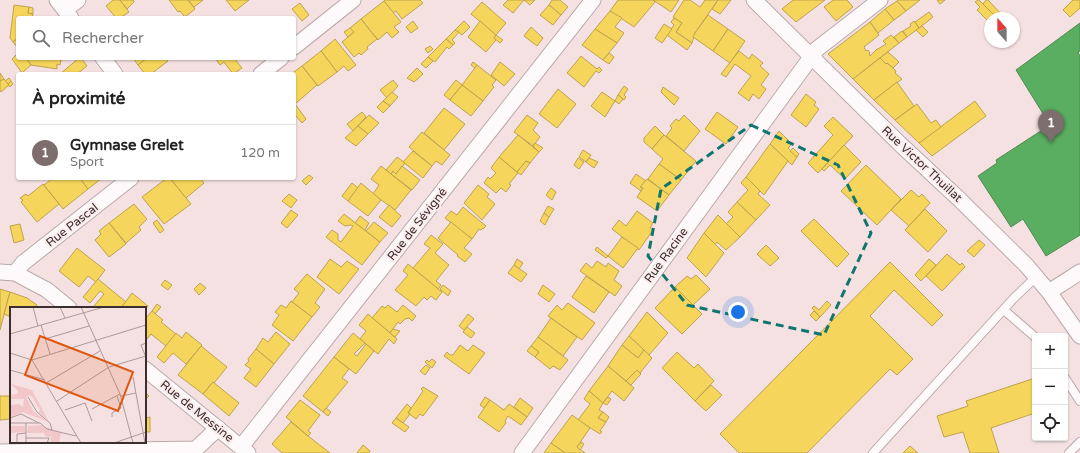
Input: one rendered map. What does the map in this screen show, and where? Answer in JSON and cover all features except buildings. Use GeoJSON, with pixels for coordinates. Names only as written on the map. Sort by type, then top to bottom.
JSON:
{"type":"FeatureCollection","features":[{"type":"Feature","properties":{"kind":"street"},"geometry":{"type":"LineString","coordinates":[[64,9],[78,0]]}},
{"type":"Feature","properties":{"kind":"street"},"geometry":{"type":"LineString","coordinates":[[296,46],[353,0]]}},
{"type":"Feature","properties":{"kind":"street","name":"Rue de Sévigné"},"geometry":{"type":"LineString","coordinates":[[245,450],[593,0]]}},
{"type":"Feature","properties":{"kind":"street","name":"Rue Victor Thuillat"},"geometry":{"type":"LineString","coordinates":[[754,0],[900,144],[958,198],[1036,277],[1049,292],[1080,336]]}},
{"type":"Feature","properties":{"kind":"street","name":"Rue Racine"},"geometry":{"type":"LineString","coordinates":[[522,453],[817,49],[880,0]]}},
{"type":"Feature","properties":{"kind":"street"},"geometry":{"type":"LineString","coordinates":[[104,60],[114,72]]}},
{"type":"Feature","properties":{"kind":"street"},"geometry":{"type":"LineString","coordinates":[[264,72],[278,60]]}},
{"type":"Feature","properties":{"kind":"street","name":"Rue Pascal"},"geometry":{"type":"LineString","coordinates":[[15,273],[23,264],[128,180]]}},
{"type":"Feature","properties":{"kind":"street"},"geometry":{"type":"LineString","coordinates":[[0,272],[15,273],[47,290],[69,307]]}},
{"type":"Feature","properties":{"kind":"street"},"geometry":{"type":"LineString","coordinates":[[1049,292],[1080,272]]}},
{"type":"Feature","properties":{"kind":"street","name":"Rue de Messine"},"geometry":{"type":"LineString","coordinates":[[146,370],[245,450]]}},
{"type":"Feature","properties":{"kind":"street"},"geometry":{"type":"LineString","coordinates":[[0,452],[196,449],[218,428]]}},
{"type":"Feature","properties":{"kind":"lane"},"geometry":{"type":"LineString","coordinates":[[874,453],[1014,298],[1036,277]]}},
{"type":"Feature","properties":{"kind":"lane"},"geometry":{"type":"LineString","coordinates":[[1004,310],[1032,335]]}},
{"type":"Feature","properties":{"kind":"lane"},"geometry":{"type":"LineString","coordinates":[[1068,383],[1080,401]]}},
{"type":"Feature","properties":{"kind":"lane"},"geometry":{"type":"LineString","coordinates":[[1069,453],[1080,442]]}},
{"type":"Feature","properties":{"kind":"highlighted area"},"geometry":{"type":"Polygon","coordinates":[[[751,125],[838,165],[871,233],[824,335],[687,305],[648,256],[661,189],[751,125]]]}},
{"type":"Feature","properties":{"kind":"place","name":"Gymnase Grelet"},"geometry":{"type":"Point","coordinates":[1051,143]}}]}
